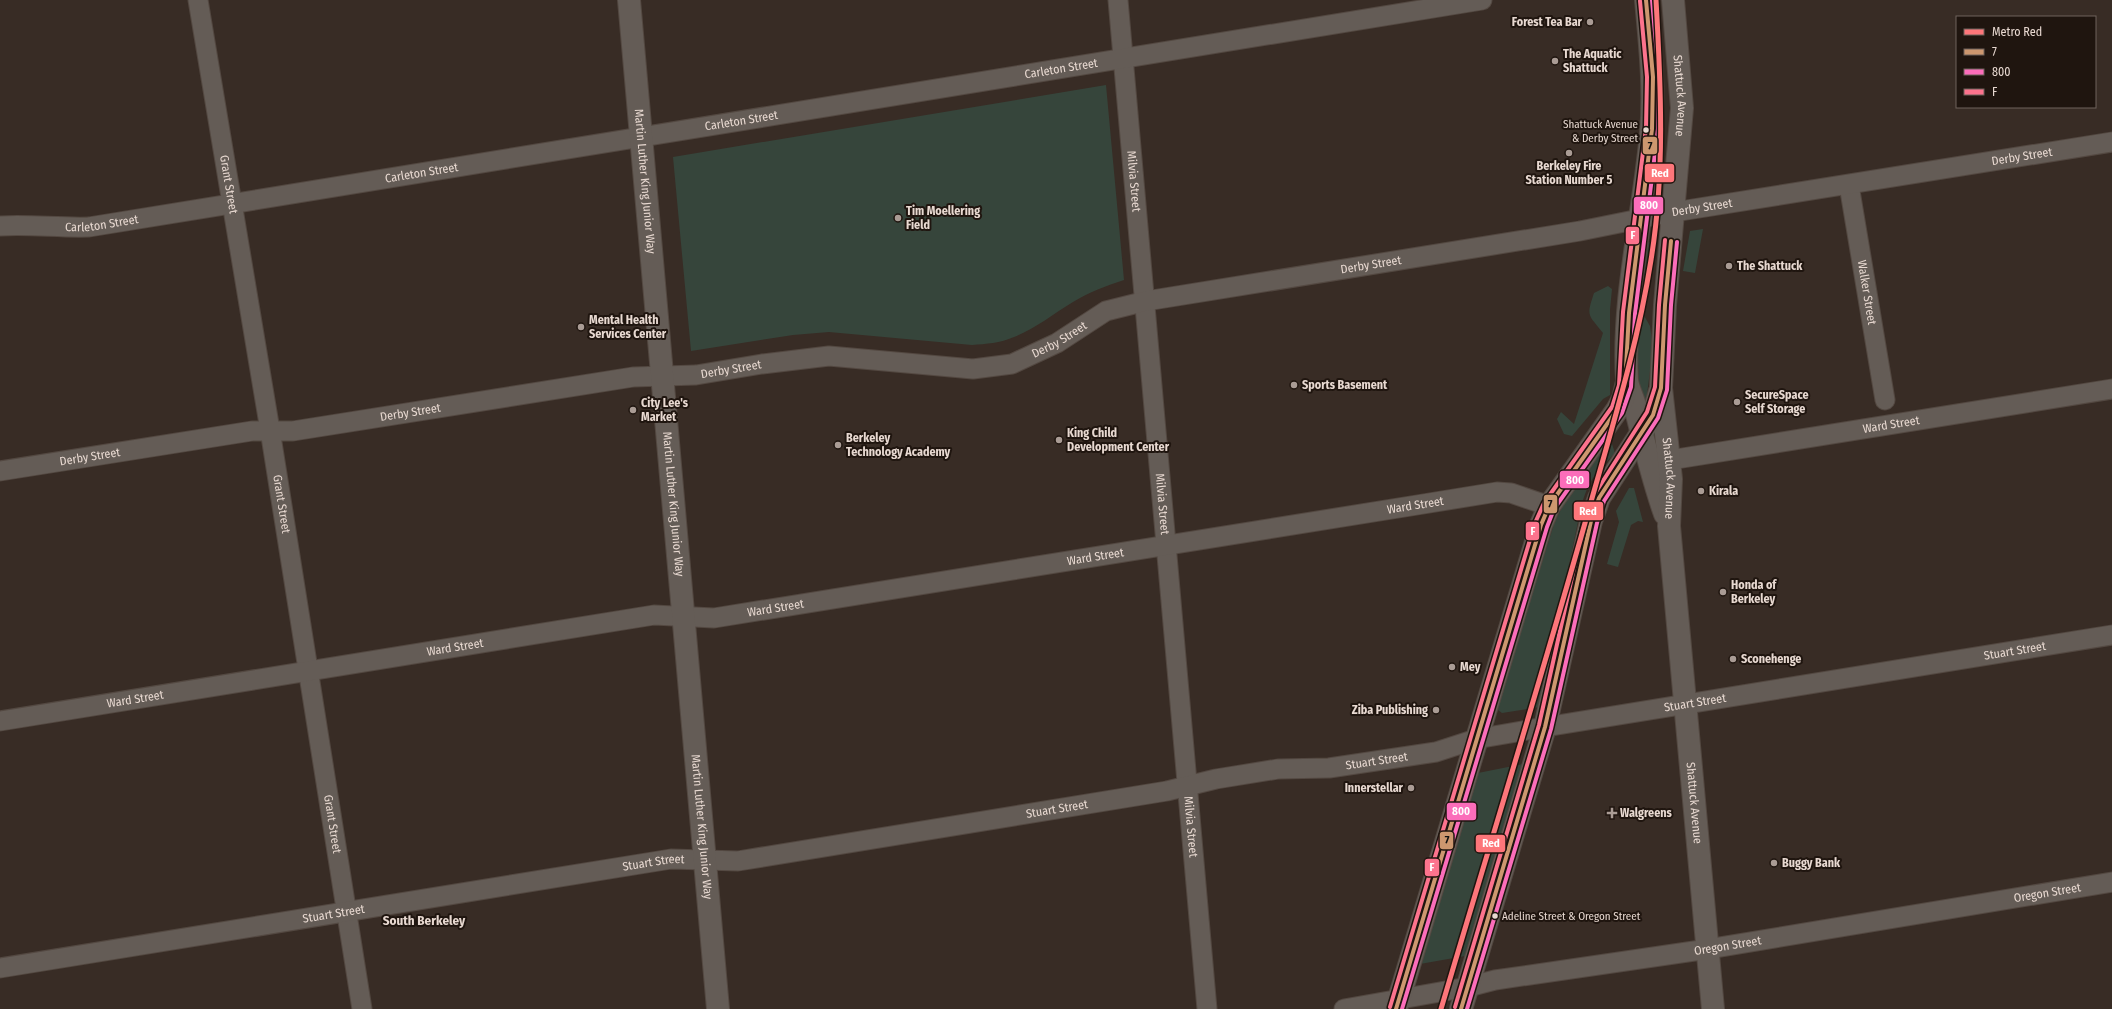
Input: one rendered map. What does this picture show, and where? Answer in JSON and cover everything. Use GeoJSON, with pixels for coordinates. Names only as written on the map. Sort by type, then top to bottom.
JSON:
{"type":"FeatureCollection","features":[{"type":"Feature","properties":{"kind":"main road","name":"Martin Luther King Junior Way"},"geometry":{"type":"LineString","coordinates":[[629,0],[640,136],[685,616],[718,1009]]}},
{"type":"Feature","properties":{"kind":"main road","name":"Shattuck Avenue"},"geometry":{"type":"LineString","coordinates":[[1646,0],[1653,102],[1651,133],[1628,314],[1627,382],[1635,405],[1640,433],[1654,482],[1669,526]]}},
{"type":"Feature","properties":{"kind":"main road","name":"Shattuck Avenue"},"geometry":{"type":"LineString","coordinates":[[1673,0],[1682,108],[1666,305],[1661,388],[1670,460],[1669,526],[1713,1009]]}},
{"type":"Feature","properties":{"kind":"main road"},"geometry":{"type":"LineString","coordinates":[[1397,1004],[1539,532],[1549,506],[1617,410],[1623,399],[1627,382]]}},
{"type":"Feature","properties":{"kind":"main road"},"geometry":{"type":"LineString","coordinates":[[1461,1009],[1544,727],[1589,528],[1599,498],[1653,415],[1661,388]]}},
{"type":"Feature","properties":{"kind":"street","name":"Grant Street"},"geometry":{"type":"LineString","coordinates":[[198,0],[270,430],[362,1009]]}},
{"type":"Feature","properties":{"kind":"street","name":"Milvia Street"},"geometry":{"type":"LineString","coordinates":[[1118,0],[1122,57],[1146,301],[1207,1009]]}},
{"type":"Feature","properties":{"kind":"street","name":"Carleton Street"},"geometry":{"type":"LineString","coordinates":[[0,226],[17,225],[57,228],[89,227],[1122,57],[1482,0]]}},
{"type":"Feature","properties":{"kind":"street","name":"Derby Street"},"geometry":{"type":"LineString","coordinates":[[0,471],[244,432],[270,430],[293,431],[633,377],[696,375],[785,361],[829,356],[973,369],[990,368],[1012,364],[1035,355],[1106,311],[1146,301],[1580,232],[1674,212],[2112,142]]}},
{"type":"Feature","properties":{"kind":"street","name":"Walker Street"},"geometry":{"type":"LineString","coordinates":[[1849,185],[1885,400]]}},
{"type":"Feature","properties":{"kind":"street","name":"Ward Street"},"geometry":{"type":"LineString","coordinates":[[1670,460],[2112,389]]}},
{"type":"Feature","properties":{"kind":"street","name":"Ward Street"},"geometry":{"type":"LineString","coordinates":[[0,721],[654,615],[714,618],[1417,505],[1479,493],[1511,493],[1549,506]]}},
{"type":"Feature","properties":{"kind":"street","name":"Stuart Street"},"geometry":{"type":"LineString","coordinates":[[0,968],[671,860],[738,861],[1160,793],[1216,779],[1278,769],[1329,768],[1436,752],[1476,739],[1544,727],[2112,635]]}},
{"type":"Feature","properties":{"kind":"street","name":"Oregon Street"},"geometry":{"type":"LineString","coordinates":[[1344,1009],[1397,1004],[1495,980],[1708,949],[2112,882]]}},
{"type":"Feature","properties":{"kind":"green space","name":"Tim Moellering Field"},"geometry":{"type":"Polygon","coordinates":[[[1106,85],[1124,280],[1085,295],[1022,334],[1004,341],[993,343],[972,345],[829,332],[793,335],[691,351],[673,157],[1106,85]]]}},
{"type":"Feature","properties":{"kind":"green space"},"geometry":{"type":"Polygon","coordinates":[[[1703,229],[1695,273],[1683,271],[1690,231],[1703,229]]]}},
{"type":"Feature","properties":{"kind":"green space"},"geometry":{"type":"Polygon","coordinates":[[[1650,242],[1642,312],[1650,326],[1653,348],[1646,402],[1640,403],[1636,321],[1646,243],[1650,242]]]}},
{"type":"Feature","properties":{"kind":"green space"},"geometry":{"type":"Polygon","coordinates":[[[1608,286],[1612,289],[1610,310],[1610,395],[1603,399],[1572,436],[1564,434],[1557,419],[1561,412],[1574,424],[1603,333],[1591,318],[1589,311],[1591,301],[1594,293],[1608,286]]]}},
{"type":"Feature","properties":{"kind":"green space"},"geometry":{"type":"Polygon","coordinates":[[[1610,438],[1615,453],[1602,466],[1590,483],[1581,507],[1540,707],[1502,713],[1498,710],[1499,700],[1554,524],[1568,494],[1610,438]]]}},
{"type":"Feature","properties":{"kind":"green space"},"geometry":{"type":"Polygon","coordinates":[[[1629,488],[1634,488],[1643,522],[1638,521],[1631,525],[1618,567],[1607,564],[1619,522],[1616,511],[1629,488]]]}},
{"type":"Feature","properties":{"kind":"green space"},"geometry":{"type":"Polygon","coordinates":[[[1523,764],[1465,956],[1420,964],[1478,773],[1523,764]]]}},
{"type":"Feature","properties":{"kind":"metro line","name":"Red"},"geometry":{"type":"LineString","coordinates":[[1441,1009],[1568,584],[1622,393],[1638,327],[1651,260],[1660,163],[1661,130],[1656,0]]}},
{"type":"Feature","properties":{"kind":"transit line","name":"7"},"geometry":{"type":"LineString","coordinates":[[1396,1009],[1541,525],[1549,506],[1617,410],[1625,386],[1629,313],[1652,129],[1653,77],[1646,0]]}},
{"type":"Feature","properties":{"kind":"transit line","name":"800"},"geometry":{"type":"LineString","coordinates":[[1402,1009],[1547,527],[1554,509],[1622,413],[1631,387],[1635,314],[1658,129],[1659,77],[1652,0]]}},
{"type":"Feature","properties":{"kind":"transit line","name":"F"},"geometry":{"type":"LineString","coordinates":[[1390,1007],[1535,523],[1544,503],[1612,407],[1619,385],[1623,312],[1646,128],[1647,77],[1640,1]]}},
{"type":"Feature","properties":{"kind":"transit line","name":"F"},"geometry":{"type":"LineString","coordinates":[[1455,1007],[1539,725],[1585,519],[1594,495],[1647,412],[1655,387],[1659,305],[1665,240]]}},
{"type":"Feature","properties":{"kind":"transit line","name":"7"},"geometry":{"type":"LineString","coordinates":[[1461,1009],[1545,727],[1591,521],[1599,498],[1653,415],[1661,388],[1665,305],[1671,241]]}},
{"type":"Feature","properties":{"kind":"transit line","name":"800"},"geometry":{"type":"LineString","coordinates":[[1467,1009],[1551,729],[1597,523],[1604,501],[1658,418],[1667,390],[1671,305],[1677,242]]}},
{"type":"Feature","properties":{"kind":"place","name":"Forest Tea Bar"},"geometry":{"type":"Point","coordinates":[1590,22]}},
{"type":"Feature","properties":{"kind":"place","name":"The Aquatic Shattuck"},"geometry":{"type":"Point","coordinates":[1555,61]}},
{"type":"Feature","properties":{"kind":"place","name":"Shattuck Avenue & Derby Street"},"geometry":{"type":"Point","coordinates":[1646,130]}},
{"type":"Feature","properties":{"kind":"place","name":"Berkeley Fire Station Number 5"},"geometry":{"type":"Point","coordinates":[1569,153]}},
{"type":"Feature","properties":{"kind":"place","name":"Tim Moellering Field"},"geometry":{"type":"Point","coordinates":[898,218]}},
{"type":"Feature","properties":{"kind":"place","name":"The Shattuck"},"geometry":{"type":"Point","coordinates":[1729,266]}},
{"type":"Feature","properties":{"kind":"place","name":"Mental Health Services Center"},"geometry":{"type":"Point","coordinates":[581,327]}},
{"type":"Feature","properties":{"kind":"place","name":"Sports Basement"},"geometry":{"type":"Point","coordinates":[1294,385]}},
{"type":"Feature","properties":{"kind":"place","name":"SecureSpace Self Storage"},"geometry":{"type":"Point","coordinates":[1737,402]}},
{"type":"Feature","properties":{"kind":"place","name":"City Lee's Market"},"geometry":{"type":"Point","coordinates":[633,410]}},
{"type":"Feature","properties":{"kind":"place","name":"King Child Development Center"},"geometry":{"type":"Point","coordinates":[1059,440]}},
{"type":"Feature","properties":{"kind":"place","name":"Berkeley Technology Academy"},"geometry":{"type":"Point","coordinates":[838,445]}},
{"type":"Feature","properties":{"kind":"place","name":"Kirala"},"geometry":{"type":"Point","coordinates":[1701,491]}},
{"type":"Feature","properties":{"kind":"place","name":"Honda of Berkeley"},"geometry":{"type":"Point","coordinates":[1723,592]}},
{"type":"Feature","properties":{"kind":"place","name":"Sconehenge"},"geometry":{"type":"Point","coordinates":[1733,659]}},
{"type":"Feature","properties":{"kind":"place","name":"Mey"},"geometry":{"type":"Point","coordinates":[1452,667]}},
{"type":"Feature","properties":{"kind":"place","name":"Ziba Publishing"},"geometry":{"type":"Point","coordinates":[1436,710]}},
{"type":"Feature","properties":{"kind":"place","name":"Innerstellar"},"geometry":{"type":"Point","coordinates":[1411,788]}},
{"type":"Feature","properties":{"kind":"place","name":"Walgreens"},"geometry":{"type":"Point","coordinates":[1612,813]}},
{"type":"Feature","properties":{"kind":"place","name":"Buggy Bank"},"geometry":{"type":"Point","coordinates":[1774,863]}},
{"type":"Feature","properties":{"kind":"place","name":"Adeline Street & Oregon Street"},"geometry":{"type":"Point","coordinates":[1495,916]}},
{"type":"Feature","properties":{"kind":"district","name":"South Berkeley"},"geometry":{"type":"Point","coordinates":[424,920]}}]}
